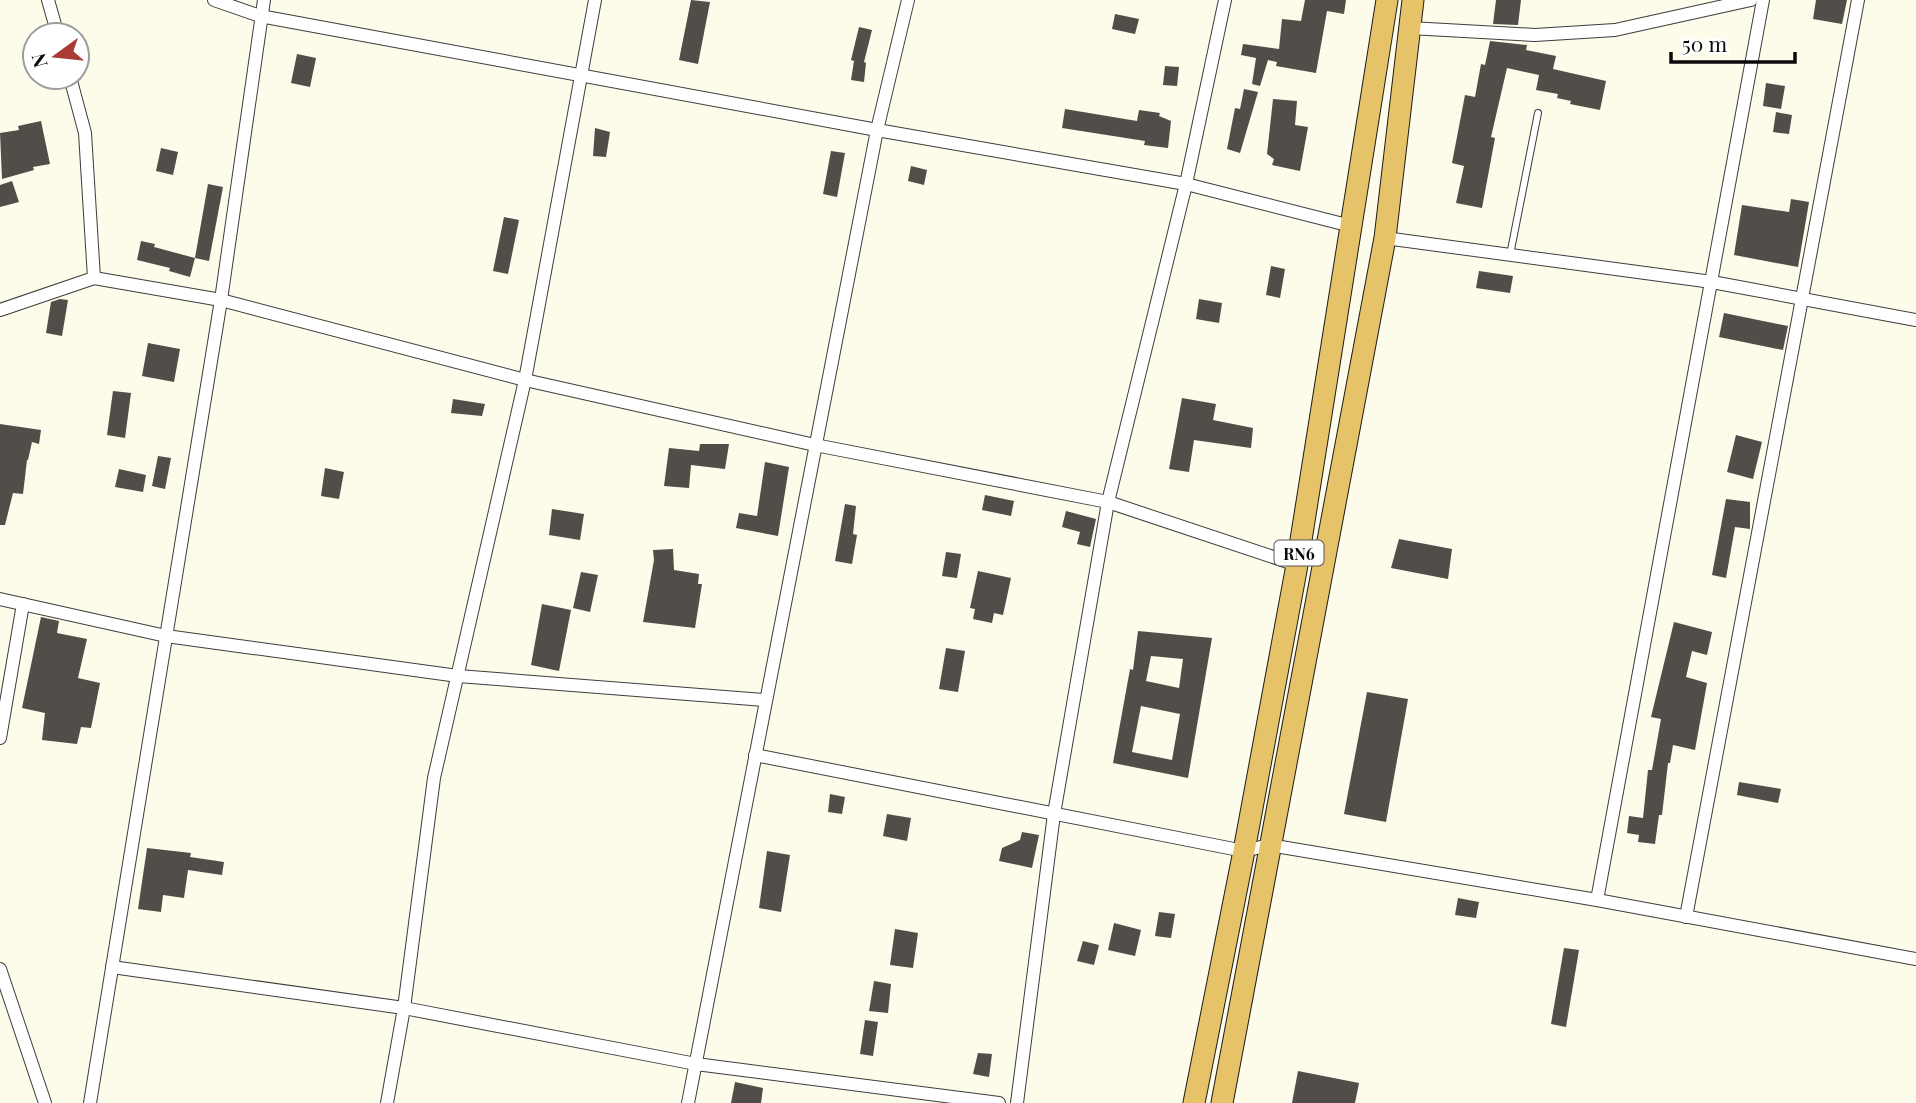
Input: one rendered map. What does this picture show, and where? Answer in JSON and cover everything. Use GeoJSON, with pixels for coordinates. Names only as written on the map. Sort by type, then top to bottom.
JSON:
{"type":"FeatureCollection","features":[{"type":"Feature","properties":{"kind":"highway","name":"RN6"},"geometry":{"type":"LineString","coordinates":[[1194,1103],[1297,565],[1387,0]]}},
{"type":"Feature","properties":{"kind":"highway","name":"RN6"},"geometry":{"type":"LineString","coordinates":[[1222,1103],[1385,238],[1413,0]]}},
{"type":"Feature","properties":{"kind":"street"},"geometry":{"type":"LineString","coordinates":[[48,0],[54,21]]}},
{"type":"Feature","properties":{"kind":"street"},"geometry":{"type":"LineString","coordinates":[[214,0],[260,16],[1186,184],[1351,226]]}},
{"type":"Feature","properties":{"kind":"street"},"geometry":{"type":"LineString","coordinates":[[90,1103],[221,300],[264,0]]}},
{"type":"Feature","properties":{"kind":"street"},"geometry":{"type":"LineString","coordinates":[[387,1103],[404,1008],[434,778],[524,380],[595,0]]}},
{"type":"Feature","properties":{"kind":"street"},"geometry":{"type":"LineString","coordinates":[[688,1103],[877,130],[908,0]]}},
{"type":"Feature","properties":{"kind":"street"},"geometry":{"type":"LineString","coordinates":[[1017,1103],[1054,814],[1108,502],[1186,184],[1224,0]]}},
{"type":"Feature","properties":{"kind":"street"},"geometry":{"type":"LineString","coordinates":[[1410,28],[1535,35],[1615,30],[1751,0]]}},
{"type":"Feature","properties":{"kind":"street"},"geometry":{"type":"LineString","coordinates":[[1597,900],[1763,0]]}},
{"type":"Feature","properties":{"kind":"street"},"geometry":{"type":"LineString","coordinates":[[1686,917],[1858,0]]}},
{"type":"Feature","properties":{"kind":"street"},"geometry":{"type":"LineString","coordinates":[[74,91],[85,133],[94,278]]}},
{"type":"Feature","properties":{"kind":"street"},"geometry":{"type":"LineString","coordinates":[[1385,238],[1712,282],[1916,320]]}},
{"type":"Feature","properties":{"kind":"street"},"geometry":{"type":"LineString","coordinates":[[0,310],[94,278],[221,300],[524,380],[815,445],[1108,502],[1297,565]]}},
{"type":"Feature","properties":{"kind":"street"},"geometry":{"type":"LineString","coordinates":[[0,599],[166,636],[458,676],[765,700]]}},
{"type":"Feature","properties":{"kind":"street"},"geometry":{"type":"LineString","coordinates":[[0,738],[23,604]]}},
{"type":"Feature","properties":{"kind":"street"},"geometry":{"type":"LineString","coordinates":[[755,754],[1244,851],[1269,845],[1597,900],[1916,959]]}},
{"type":"Feature","properties":{"kind":"street"},"geometry":{"type":"LineString","coordinates":[[112,967],[404,1008],[696,1064],[999,1103]]}},
{"type":"Feature","properties":{"kind":"street"},"geometry":{"type":"LineString","coordinates":[[0,969],[45,1103]]}},
{"type":"Feature","properties":{"kind":"lane"},"geometry":{"type":"LineString","coordinates":[[1510,255],[1538,113]]}},
{"type":"Feature","properties":{"kind":"building"},"geometry":{"type":"Polygon","coordinates":[[[691,0],[710,2],[698,64],[679,60],[691,0]]]}},
{"type":"Feature","properties":{"kind":"building"},"geometry":{"type":"Polygon","coordinates":[[[1305,0],[1346,0],[1344,14],[1327,11],[1316,73],[1276,66],[1277,62],[1268,60],[1260,86],[1252,84],[1256,58],[1241,55],[1243,44],[1279,49],[1282,19],[1301,21],[1305,0]]]}},
{"type":"Feature","properties":{"kind":"building"},"geometry":{"type":"Polygon","coordinates":[[[1496,0],[1521,0],[1518,25],[1493,24],[1496,0]]]}},
{"type":"Feature","properties":{"kind":"building"},"geometry":{"type":"Polygon","coordinates":[[[1816,0],[1847,0],[1842,24],[1813,19],[1816,0]]]}},
{"type":"Feature","properties":{"kind":"building"},"geometry":{"type":"Polygon","coordinates":[[[1115,14],[1139,19],[1135,34],[1112,29],[1115,14]]]}},
{"type":"Feature","properties":{"kind":"building"},"geometry":{"type":"Polygon","coordinates":[[[859,27],[872,30],[864,62],[864,82],[851,80],[854,61],[851,60],[859,27]]]}},
{"type":"Feature","properties":{"kind":"building"},"geometry":{"type":"Polygon","coordinates":[[[1490,41],[1527,45],[1526,50],[1556,56],[1553,69],[1606,81],[1600,110],[1570,104],[1571,101],[1557,98],[1558,94],[1536,90],[1539,75],[1507,68],[1491,137],[1495,138],[1482,208],[1456,203],[1464,166],[1452,163],[1465,95],[1475,97],[1481,64],[1485,65],[1490,41]]]}},
{"type":"Feature","properties":{"kind":"building"},"geometry":{"type":"Polygon","coordinates":[[[297,54],[316,58],[310,87],[291,83],[297,54]]]}},
{"type":"Feature","properties":{"kind":"building"},"geometry":{"type":"Polygon","coordinates":[[[1165,66],[1179,67],[1177,86],[1163,85],[1165,66]]]}},
{"type":"Feature","properties":{"kind":"building"},"geometry":{"type":"Polygon","coordinates":[[[1766,83],[1785,86],[1781,109],[1763,106],[1766,83]]]}},
{"type":"Feature","properties":{"kind":"building"},"geometry":{"type":"Polygon","coordinates":[[[1244,89],[1258,92],[1240,153],[1227,149],[1235,108],[1240,109],[1244,89]]]}},
{"type":"Feature","properties":{"kind":"building"},"geometry":{"type":"Polygon","coordinates":[[[1273,99],[1297,101],[1295,125],[1308,127],[1300,171],[1272,165],[1274,159],[1267,154],[1273,99]]]}},
{"type":"Feature","properties":{"kind":"building"},"geometry":{"type":"Polygon","coordinates":[[[1065,109],[1137,121],[1139,110],[1160,113],[1159,116],[1171,121],[1168,148],[1144,145],[1145,141],[1062,128],[1065,109]]]}},
{"type":"Feature","properties":{"kind":"building"},"geometry":{"type":"Polygon","coordinates":[[[1776,112],[1792,115],[1789,134],[1773,132],[1776,112]]]}},
{"type":"Feature","properties":{"kind":"building"},"geometry":{"type":"Polygon","coordinates":[[[41,121],[50,164],[33,167],[34,170],[2,179],[0,133],[19,130],[18,126],[41,121]]]}},
{"type":"Feature","properties":{"kind":"building"},"geometry":{"type":"Polygon","coordinates":[[[595,128],[610,132],[606,157],[593,156],[595,128]]]}},
{"type":"Feature","properties":{"kind":"building"},"geometry":{"type":"Polygon","coordinates":[[[161,148],[178,152],[173,175],[156,171],[161,148]]]}},
{"type":"Feature","properties":{"kind":"building"},"geometry":{"type":"Polygon","coordinates":[[[831,151],[845,153],[837,197],[823,194],[831,151]]]}},
{"type":"Feature","properties":{"kind":"building"},"geometry":{"type":"Polygon","coordinates":[[[911,166],[927,170],[924,185],[908,181],[911,166]]]}},
{"type":"Feature","properties":{"kind":"building"},"geometry":{"type":"Polygon","coordinates":[[[12,181],[19,202],[0,207],[0,185],[12,181]]]}},
{"type":"Feature","properties":{"kind":"building"},"geometry":{"type":"Polygon","coordinates":[[[208,184],[223,187],[209,261],[195,258],[208,184]]]}},
{"type":"Feature","properties":{"kind":"building"},"geometry":{"type":"Polygon","coordinates":[[[1791,199],[1809,202],[1798,267],[1734,255],[1742,205],[1789,212],[1791,199]]]}},
{"type":"Feature","properties":{"kind":"building"},"geometry":{"type":"Polygon","coordinates":[[[504,217],[519,220],[508,274],[493,271],[504,217]]]}},
{"type":"Feature","properties":{"kind":"building"},"geometry":{"type":"Polygon","coordinates":[[[141,241],[195,258],[190,277],[169,271],[170,268],[137,260],[141,241]]]}},
{"type":"Feature","properties":{"kind":"building"},"geometry":{"type":"Polygon","coordinates":[[[1271,266],[1285,269],[1280,298],[1266,295],[1271,266]]]}},
{"type":"Feature","properties":{"kind":"building"},"geometry":{"type":"Polygon","coordinates":[[[1479,271],[1513,276],[1510,293],[1476,288],[1479,271]]]}},
{"type":"Feature","properties":{"kind":"building"},"geometry":{"type":"Polygon","coordinates":[[[1199,299],[1222,303],[1219,323],[1196,319],[1199,299]]]}},
{"type":"Feature","properties":{"kind":"building"},"geometry":{"type":"Polygon","coordinates":[[[68,300],[62,336],[46,333],[51,302],[68,300]]]}},
{"type":"Feature","properties":{"kind":"building"},"geometry":{"type":"Polygon","coordinates":[[[1724,313],[1788,326],[1783,350],[1719,337],[1724,313]]]}},
{"type":"Feature","properties":{"kind":"building"},"geometry":{"type":"Polygon","coordinates":[[[148,343],[180,349],[174,382],[142,376],[148,343]]]}},
{"type":"Feature","properties":{"kind":"building"},"geometry":{"type":"Polygon","coordinates":[[[113,391],[131,393],[125,438],[107,435],[113,391]]]}},
{"type":"Feature","properties":{"kind":"building"},"geometry":{"type":"Polygon","coordinates":[[[1182,398],[1216,404],[1213,420],[1253,428],[1251,448],[1194,440],[1189,472],[1169,469],[1182,398]]]}},
{"type":"Feature","properties":{"kind":"building"},"geometry":{"type":"Polygon","coordinates":[[[453,399],[485,404],[482,416],[451,413],[453,399]]]}},
{"type":"Feature","properties":{"kind":"building"},"geometry":{"type":"Polygon","coordinates":[[[0,424],[41,430],[39,444],[32,442],[23,494],[13,493],[5,525],[0,525],[0,424]]]}},
{"type":"Feature","properties":{"kind":"building"},"geometry":{"type":"Polygon","coordinates":[[[1736,435],[1762,442],[1753,479],[1727,472],[1736,435]]]}},
{"type":"Feature","properties":{"kind":"building"},"geometry":{"type":"Polygon","coordinates":[[[700,444],[729,444],[725,469],[691,465],[689,488],[664,486],[669,448],[699,451],[700,444]]]}},
{"type":"Feature","properties":{"kind":"building"},"geometry":{"type":"Polygon","coordinates":[[[158,456],[171,458],[165,489],[152,486],[158,456]]]}},
{"type":"Feature","properties":{"kind":"building"},"geometry":{"type":"Polygon","coordinates":[[[765,462],[789,467],[778,536],[736,528],[739,513],[757,516],[765,462]]]}},
{"type":"Feature","properties":{"kind":"building"},"geometry":{"type":"Polygon","coordinates":[[[325,468],[344,472],[339,499],[321,496],[325,468]]]}},
{"type":"Feature","properties":{"kind":"building"},"geometry":{"type":"Polygon","coordinates":[[[119,469],[146,475],[143,492],[115,487],[119,469]]]}},
{"type":"Feature","properties":{"kind":"building"},"geometry":{"type":"Polygon","coordinates":[[[985,495],[1014,501],[1011,516],[982,510],[985,495]]]}},
{"type":"Feature","properties":{"kind":"building"},"geometry":{"type":"Polygon","coordinates":[[[1726,499],[1750,502],[1750,529],[1735,527],[1726,578],[1712,575],[1726,499]]]}},
{"type":"Feature","properties":{"kind":"building"},"geometry":{"type":"Polygon","coordinates":[[[845,504],[856,506],[853,534],[857,535],[852,564],[835,561],[845,504]]]}},
{"type":"Feature","properties":{"kind":"building"},"geometry":{"type":"Polygon","coordinates":[[[552,509],[584,514],[580,540],[549,535],[552,509]]]}},
{"type":"Feature","properties":{"kind":"building"},"geometry":{"type":"Polygon","coordinates":[[[1066,511],[1096,519],[1090,547],[1077,544],[1080,532],[1062,527],[1066,511]]]}},
{"type":"Feature","properties":{"kind":"building"},"geometry":{"type":"Polygon","coordinates":[[[1399,539],[1452,549],[1448,579],[1391,568],[1399,539]]]}},
{"type":"Feature","properties":{"kind":"building"},"geometry":{"type":"Polygon","coordinates":[[[673,549],[674,570],[699,574],[698,584],[702,584],[695,628],[643,622],[654,560],[653,550],[673,549]]]}},
{"type":"Feature","properties":{"kind":"building"},"geometry":{"type":"Polygon","coordinates":[[[946,552],[961,554],[957,578],[942,576],[946,552]]]}},
{"type":"Feature","properties":{"kind":"building"},"geometry":{"type":"Polygon","coordinates":[[[978,571],[1011,578],[1003,615],[994,613],[992,623],[973,619],[975,609],[970,608],[978,571]]]}},
{"type":"Feature","properties":{"kind":"building"},"geometry":{"type":"Polygon","coordinates":[[[581,572],[598,575],[590,612],[573,608],[581,572]]]}},
{"type":"Feature","properties":{"kind":"building"},"geometry":{"type":"Polygon","coordinates":[[[542,604],[571,610],[559,671],[531,665],[542,604]]]}},
{"type":"Feature","properties":{"kind":"building"},"geometry":{"type":"Polygon","coordinates":[[[41,617],[59,621],[57,633],[87,639],[78,678],[100,683],[91,728],[81,727],[77,744],[42,740],[45,713],[22,708],[41,617]]]}},
{"type":"Feature","properties":{"kind":"building"},"geometry":{"type":"Polygon","coordinates":[[[1674,622],[1712,632],[1707,655],[1692,651],[1686,677],[1707,683],[1695,750],[1673,745],[1655,844],[1638,842],[1639,835],[1627,833],[1629,816],[1643,818],[1648,770],[1652,770],[1661,719],[1651,717],[1674,622]]]}},
{"type":"Feature","properties":{"kind":"building"},"geometry":{"type":"Polygon","coordinates":[[[1138,631],[1212,638],[1188,778],[1113,763],[1130,669],[1133,670],[1138,631]],[[1151,656],[1146,681],[1179,688],[1183,659],[1151,656]],[[1141,706],[1132,752],[1172,760],[1180,714],[1141,706]]]}},
{"type":"Feature","properties":{"kind":"building"},"geometry":{"type":"Polygon","coordinates":[[[946,648],[965,651],[958,692],[939,689],[946,648]]]}},
{"type":"Feature","properties":{"kind":"building"},"geometry":{"type":"Polygon","coordinates":[[[1367,692],[1408,699],[1386,822],[1344,814],[1367,692]]]}},
{"type":"Feature","properties":{"kind":"building"},"geometry":{"type":"Polygon","coordinates":[[[1739,782],[1781,789],[1778,803],[1737,795],[1739,782]]]}},
{"type":"Feature","properties":{"kind":"building"},"geometry":{"type":"Polygon","coordinates":[[[830,794],[845,797],[842,814],[828,812],[830,794]]]}},
{"type":"Feature","properties":{"kind":"building"},"geometry":{"type":"Polygon","coordinates":[[[887,814],[911,818],[907,841],[883,836],[887,814]]]}},
{"type":"Feature","properties":{"kind":"building"},"geometry":{"type":"Polygon","coordinates":[[[1022,832],[1039,835],[1032,868],[999,861],[1002,848],[1020,840],[1022,832]]]}},
{"type":"Feature","properties":{"kind":"building"},"geometry":{"type":"Polygon","coordinates":[[[147,848],[191,853],[190,857],[224,862],[222,875],[188,870],[184,898],[163,895],[161,912],[138,909],[147,848]]]}},
{"type":"Feature","properties":{"kind":"building"},"geometry":{"type":"Polygon","coordinates":[[[767,851],[790,855],[781,912],[759,908],[767,851]]]}},
{"type":"Feature","properties":{"kind":"building"},"geometry":{"type":"Polygon","coordinates":[[[1458,898],[1479,902],[1476,918],[1455,915],[1458,898]]]}},
{"type":"Feature","properties":{"kind":"building"},"geometry":{"type":"Polygon","coordinates":[[[1159,912],[1175,914],[1171,938],[1155,936],[1159,912]]]}},
{"type":"Feature","properties":{"kind":"building"},"geometry":{"type":"Polygon","coordinates":[[[1114,923],[1141,930],[1135,956],[1108,950],[1114,923]]]}},
{"type":"Feature","properties":{"kind":"building"},"geometry":{"type":"Polygon","coordinates":[[[895,929],[918,933],[913,968],[890,965],[895,929]]]}},
{"type":"Feature","properties":{"kind":"building"},"geometry":{"type":"Polygon","coordinates":[[[1083,941],[1099,945],[1094,965],[1077,961],[1083,941]]]}},
{"type":"Feature","properties":{"kind":"building"},"geometry":{"type":"Polygon","coordinates":[[[1564,948],[1579,950],[1566,1027],[1551,1024],[1564,948]]]}},
{"type":"Feature","properties":{"kind":"building"},"geometry":{"type":"Polygon","coordinates":[[[874,981],[891,984],[888,1013],[869,1011],[874,981]]]}},
{"type":"Feature","properties":{"kind":"building"},"geometry":{"type":"Polygon","coordinates":[[[865,1020],[878,1022],[873,1056],[860,1054],[865,1020]]]}},
{"type":"Feature","properties":{"kind":"building"},"geometry":{"type":"Polygon","coordinates":[[[978,1053],[992,1054],[989,1077],[973,1074],[978,1053]]]}},
{"type":"Feature","properties":{"kind":"building"},"geometry":{"type":"Polygon","coordinates":[[[1298,1071],[1359,1083],[1355,1103],[1292,1103],[1298,1071]]]}},
{"type":"Feature","properties":{"kind":"building"},"geometry":{"type":"Polygon","coordinates":[[[735,1082],[763,1088],[761,1103],[731,1103],[735,1082]]]}}]}
